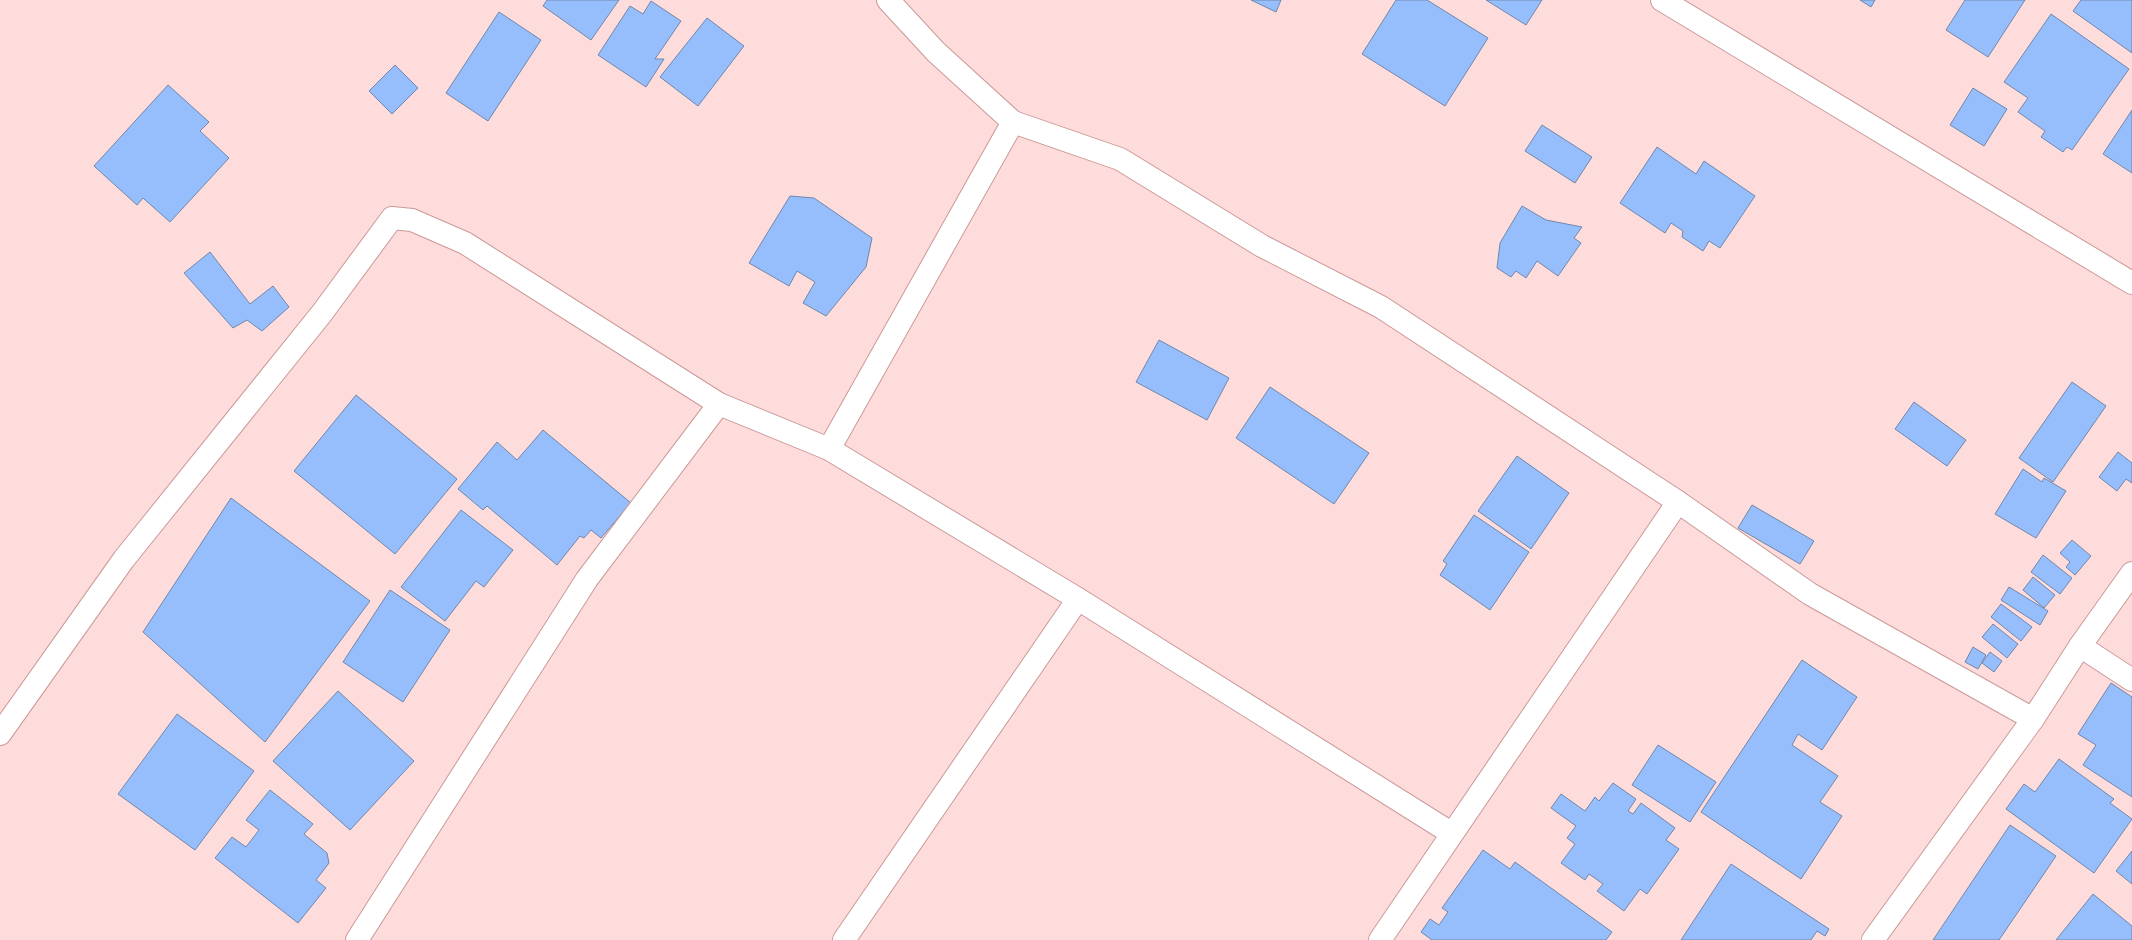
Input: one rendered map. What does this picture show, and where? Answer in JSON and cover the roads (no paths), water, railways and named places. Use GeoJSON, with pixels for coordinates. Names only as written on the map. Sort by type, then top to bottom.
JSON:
{"type":"FeatureCollection","features":[{"type":"Feature","properties":{"kind":"street"},"geometry":{"type":"LineString","coordinates":[[888,0],[936,52],[1013,122],[1120,159],[1262,246],[1381,307],[1678,502],[1810,594],[2033,719]]}},
{"type":"Feature","properties":{"kind":"street"},"geometry":{"type":"LineString","coordinates":[[1662,0],[2132,283]]}},
{"type":"Feature","properties":{"kind":"street"},"geometry":{"type":"LineString","coordinates":[[829,449],[1013,122]]}},
{"type":"Feature","properties":{"kind":"street"},"geometry":{"type":"LineString","coordinates":[[0,734],[124,559],[322,313],[392,218],[412,220],[465,243],[719,404],[829,449],[1078,599],[1451,833]]}},
{"type":"Feature","properties":{"kind":"street"},"geometry":{"type":"LineString","coordinates":[[357,940],[587,578],[719,404]]}},
{"type":"Feature","properties":{"kind":"street"},"geometry":{"type":"LineString","coordinates":[[1380,940],[1451,833],[1678,502]]}},
{"type":"Feature","properties":{"kind":"street"},"geometry":{"type":"LineString","coordinates":[[1873,940],[2033,719],[2080,646],[2132,573]]}},
{"type":"Feature","properties":{"kind":"street"},"geometry":{"type":"LineString","coordinates":[[844,940],[1078,599]]}},
{"type":"Feature","properties":{"kind":"street"},"geometry":{"type":"LineString","coordinates":[[2080,646],[2132,680]]}}]}
